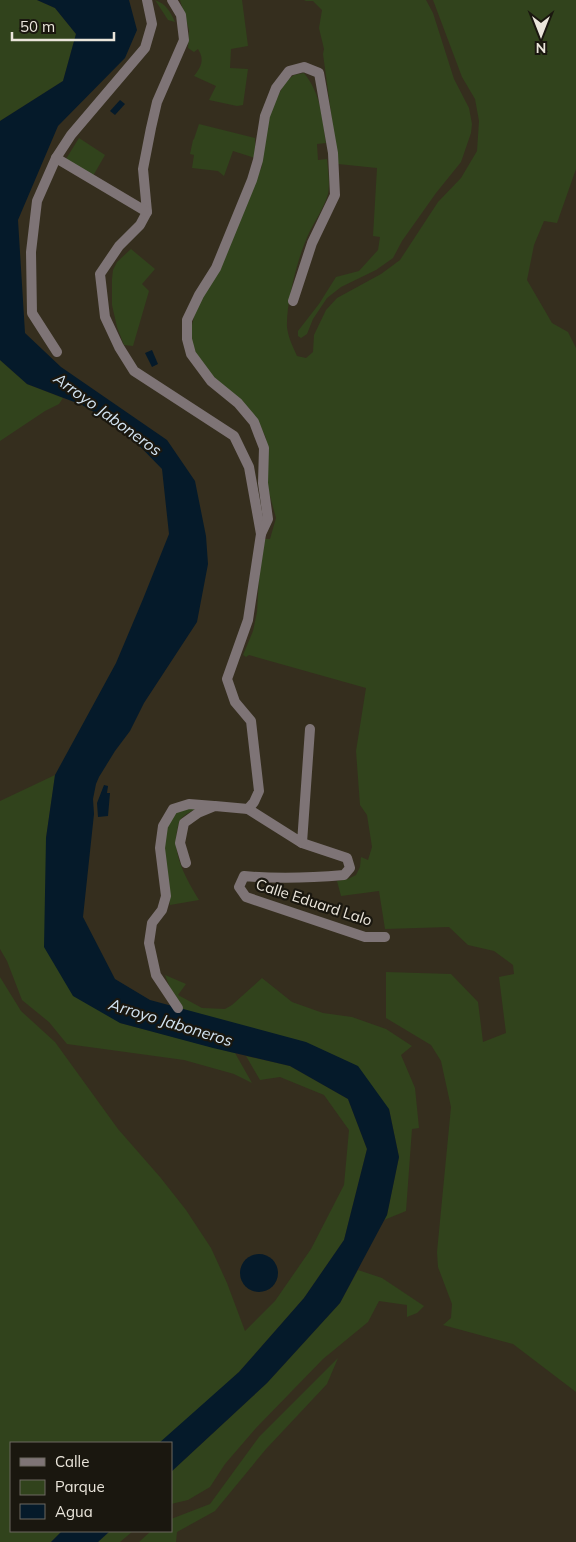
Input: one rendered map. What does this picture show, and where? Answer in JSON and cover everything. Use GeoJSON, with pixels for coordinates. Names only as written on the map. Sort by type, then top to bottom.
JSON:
{"type":"FeatureCollection","features":[{"type":"Feature","properties":{"kind":"street"},"geometry":{"type":"LineString","coordinates":[[57,352],[32,313],[31,261],[36,201],[56,158],[71,135],[146,48],[152,24],[147,0]]}},
{"type":"Feature","properties":{"kind":"street"},"geometry":{"type":"LineString","coordinates":[[172,0],[181,15],[184,40],[157,102],[151,128],[143,170],[147,212],[140,225],[119,246],[100,274],[105,317],[119,347],[134,371],[234,436],[249,467],[261,534]]}},
{"type":"Feature","properties":{"kind":"street"},"geometry":{"type":"LineString","coordinates":[[248,808],[254,802],[259,791],[251,721],[235,702],[227,679],[248,620],[261,534],[268,519],[263,483],[264,448],[254,422],[238,403],[211,381],[191,354],[187,339],[187,320],[199,295],[216,268],[252,180],[258,160],[265,116],[276,88],[289,71],[304,67],[320,73],[333,153],[335,195],[312,243],[293,301]]}},
{"type":"Feature","properties":{"kind":"street"},"geometry":{"type":"LineString","coordinates":[[56,158],[147,212]]}},
{"type":"Feature","properties":{"kind":"street"},"geometry":{"type":"LineString","coordinates":[[178,1008],[156,975],[149,943],[152,923],[162,910],[166,896],[160,848],[163,826],[173,810],[189,804],[248,808],[302,843],[310,730]]}},
{"type":"Feature","properties":{"kind":"street"},"geometry":{"type":"LineString","coordinates":[[186,863],[180,843],[184,823],[198,813],[215,806]]}},
{"type":"Feature","properties":{"kind":"street","name":"Calle Eduard Lalo"},"geometry":{"type":"LineString","coordinates":[[302,843],[347,858],[350,868],[344,875],[310,878],[274,879],[244,876],[239,887],[246,896],[365,937],[385,936]]}},
{"type":"Feature","properties":{"kind":"green space"},"geometry":{"type":"Polygon","coordinates":[[[0,0],[37,0],[55,8],[76,34],[63,81],[0,121],[0,0]]]}},
{"type":"Feature","properties":{"kind":"green space"},"geometry":{"type":"Polygon","coordinates":[[[155,0],[167,8],[175,22],[168,20],[155,0]]]}},
{"type":"Feature","properties":{"kind":"green space"},"geometry":{"type":"Polygon","coordinates":[[[180,0],[242,0],[248,46],[231,49],[230,68],[248,69],[243,105],[237,106],[209,100],[216,86],[194,76],[202,60],[198,49],[194,52],[188,48],[189,30],[180,0]]]}},
{"type":"Feature","properties":{"kind":"green space"},"geometry":{"type":"Polygon","coordinates":[[[304,0],[426,0],[433,13],[454,79],[469,108],[472,124],[471,133],[461,162],[402,241],[393,258],[376,270],[341,287],[327,298],[313,319],[307,334],[301,338],[298,336],[298,331],[319,304],[336,277],[359,271],[378,250],[380,237],[373,236],[377,168],[338,164],[323,54],[324,49],[319,28],[322,10],[313,1],[304,0]]]}},
{"type":"Feature","properties":{"kind":"green space"},"geometry":{"type":"Polygon","coordinates":[[[433,0],[576,0],[576,169],[557,223],[544,221],[534,245],[527,280],[552,323],[568,332],[576,348],[576,1392],[513,1344],[443,1325],[451,1318],[452,1304],[438,1267],[437,1252],[451,1107],[441,1061],[431,1045],[386,1018],[386,972],[451,974],[478,1002],[483,1042],[506,1033],[499,977],[514,974],[513,965],[494,951],[468,945],[449,927],[385,929],[379,891],[341,896],[337,881],[356,875],[360,867],[361,857],[368,860],[372,847],[367,815],[360,805],[356,751],[366,688],[249,655],[246,657],[243,655],[253,631],[257,612],[259,577],[265,539],[270,539],[276,518],[267,485],[266,438],[257,419],[220,385],[192,350],[191,329],[197,305],[262,166],[263,140],[267,118],[285,82],[294,75],[304,73],[310,81],[317,98],[322,115],[326,143],[317,144],[318,160],[327,159],[329,181],[328,194],[308,234],[290,295],[287,327],[297,356],[306,358],[313,352],[314,335],[326,310],[337,298],[381,274],[400,260],[438,202],[461,178],[477,151],[479,121],[475,99],[462,77],[433,0]]]}},
{"type":"Feature","properties":{"kind":"green space"},"geometry":{"type":"Polygon","coordinates":[[[199,124],[255,138],[255,158],[233,151],[224,176],[218,171],[192,168],[194,155],[190,154],[199,124]]]}},
{"type":"Feature","properties":{"kind":"green space"},"geometry":{"type":"Polygon","coordinates":[[[79,138],[105,155],[93,176],[66,159],[79,138]]]}},
{"type":"Feature","properties":{"kind":"green space"},"geometry":{"type":"Polygon","coordinates":[[[131,249],[155,269],[142,284],[149,291],[133,346],[124,345],[117,327],[112,305],[113,270],[117,262],[131,249]]]}},
{"type":"Feature","properties":{"kind":"green space"},"geometry":{"type":"Polygon","coordinates":[[[0,360],[27,384],[63,398],[59,404],[45,411],[0,441],[0,360]]]}},
{"type":"Feature","properties":{"kind":"green space"},"geometry":{"type":"Polygon","coordinates":[[[55,775],[46,838],[120,1023],[235,1053],[252,1083],[234,1074],[184,1060],[67,1044],[49,1022],[22,1000],[7,961],[0,949],[0,801],[55,775]]]}},
{"type":"Feature","properties":{"kind":"green space"},"geometry":{"type":"Polygon","coordinates":[[[200,807],[180,820],[176,840],[182,867],[199,900],[170,905],[164,857],[164,844],[169,822],[174,814],[180,811],[200,807]]]}},
{"type":"Feature","properties":{"kind":"green space"},"geometry":{"type":"Polygon","coordinates":[[[165,975],[186,984],[178,995],[202,1008],[225,1009],[262,978],[292,1002],[323,1013],[352,1017],[386,1029],[412,1046],[401,1055],[415,1088],[419,1128],[412,1129],[406,1211],[384,1220],[387,1215],[399,1157],[389,1109],[211,1018],[182,1009],[173,995],[165,975]]]}},
{"type":"Feature","properties":{"kind":"green space"},"geometry":{"type":"Polygon","coordinates":[[[0,977],[21,1011],[55,1042],[118,1129],[186,1210],[211,1248],[227,1283],[245,1331],[275,1301],[311,1249],[344,1185],[349,1130],[324,1095],[280,1077],[260,1080],[246,1056],[290,1066],[348,1099],[367,1149],[344,1240],[304,1298],[239,1372],[162,1442],[10,1442],[10,1532],[61,1532],[51,1542],[0,1542],[0,977]]]}},
{"type":"Feature","properties":{"kind":"green space"},"geometry":{"type":"Polygon","coordinates":[[[358,1270],[382,1278],[424,1306],[417,1313],[407,1317],[407,1305],[379,1301],[368,1322],[323,1359],[256,1428],[225,1464],[210,1487],[188,1500],[172,1504],[172,1471],[267,1383],[340,1303],[358,1270]]]}},
{"type":"Feature","properties":{"kind":"green space"},"geometry":{"type":"Polygon","coordinates":[[[338,1358],[327,1384],[266,1449],[215,1511],[177,1532],[176,1542],[139,1542],[150,1532],[172,1532],[172,1519],[210,1504],[259,1437],[338,1358]]]}},
{"type":"Feature","properties":{"kind":"green space"},"geometry":{"type":"Polygon","coordinates":[[[109,1532],[132,1532],[120,1542],[98,1542],[109,1532]]]}},
{"type":"Feature","properties":{"kind":"water","name":"Arroyo Jaboneros"},"geometry":{"type":"Polygon","coordinates":[[[37,0],[129,0],[137,30],[125,58],[58,126],[18,220],[25,333],[61,367],[167,440],[195,481],[206,536],[208,564],[197,622],[144,703],[130,731],[115,751],[96,784],[93,799],[94,814],[83,917],[115,979],[150,1000],[306,1042],[358,1066],[389,1109],[399,1157],[387,1215],[340,1303],[267,1383],[172,1471],[172,1442],[160,1442],[239,1372],[304,1298],[344,1240],[367,1149],[348,1099],[290,1066],[120,1023],[73,996],[44,947],[46,838],[55,775],[116,663],[169,534],[162,469],[124,430],[82,405],[27,384],[0,360],[0,121],[63,81],[76,34],[55,8],[37,0]]]}},
{"type":"Feature","properties":{"kind":"water"},"geometry":{"type":"Polygon","coordinates":[[[120,100],[125,104],[115,115],[110,111],[120,100]]]}},
{"type":"Feature","properties":{"kind":"water"},"geometry":{"type":"Polygon","coordinates":[[[152,350],[158,364],[152,367],[145,353],[152,350]]]}},
{"type":"Feature","properties":{"kind":"water"},"geometry":{"type":"Polygon","coordinates":[[[104,785],[108,786],[107,793],[110,793],[108,816],[98,817],[97,803],[104,785]]]}},
{"type":"Feature","properties":{"kind":"water"},"geometry":{"type":"Polygon","coordinates":[[[259,1254],[272,1260],[278,1273],[272,1286],[259,1292],[246,1286],[240,1273],[246,1260],[259,1254]]]}},
{"type":"Feature","properties":{"kind":"water"},"geometry":{"type":"Polygon","coordinates":[[[61,1532],[109,1532],[98,1542],[51,1542],[61,1532]]]}}]}
